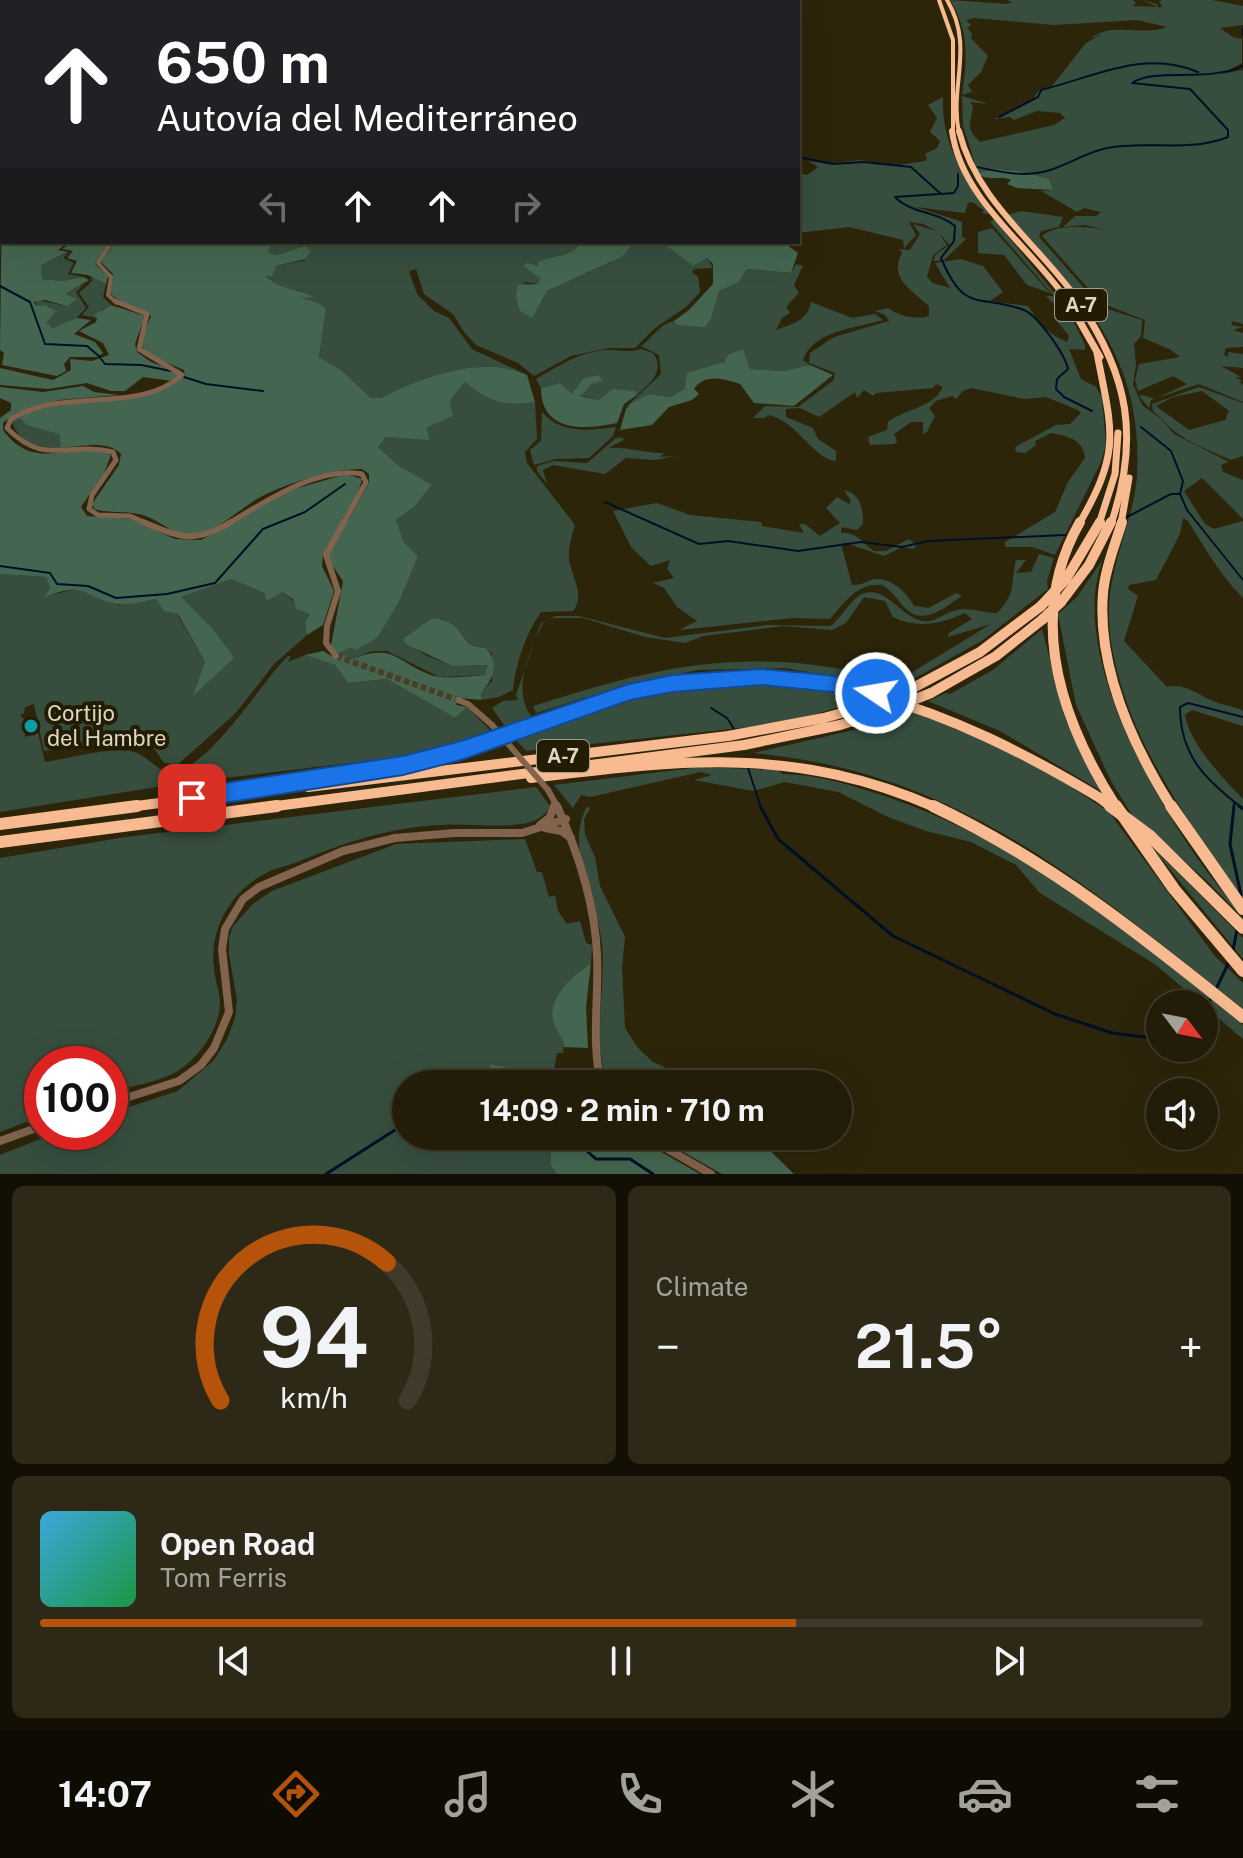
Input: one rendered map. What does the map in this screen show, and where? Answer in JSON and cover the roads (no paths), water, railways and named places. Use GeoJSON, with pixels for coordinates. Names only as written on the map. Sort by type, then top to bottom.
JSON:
{"type":"FeatureCollection","features":[{"type":"Feature","properties":{"kind":"highway","name":"A-7"},"geometry":{"type":"LineString","coordinates":[[0,824],[254,790],[272,791],[789,726],[870,705],[913,688],[971,659],[1041,606],[1084,554],[1102,521],[1115,475],[1111,400],[1097,353],[1064,296],[1004,220],[966,165],[952,135],[948,108],[957,47],[951,23],[939,0]]}},
{"type":"Feature","properties":{"kind":"highway","name":"A-7"},"geometry":{"type":"LineString","coordinates":[[947,0],[959,23],[964,46],[957,119],[966,165]]}},
{"type":"Feature","properties":{"kind":"highway","name":"A-7"},"geometry":{"type":"LineString","coordinates":[[0,842],[193,814],[777,740],[888,710],[931,693],[996,656],[1061,602],[1086,571],[1106,537],[1129,467],[1126,407],[1115,368],[1090,319],[1066,285],[1004,220]]}},
{"type":"Feature","properties":{"kind":"highway"},"geometry":{"type":"LineString","coordinates":[[1115,445],[1103,479],[1066,549],[1054,582],[1051,622],[1057,665],[1077,728],[1109,798],[1143,848],[1243,971]]}},
{"type":"Feature","properties":{"kind":"highway"},"geometry":{"type":"LineString","coordinates":[[1129,467],[1129,489],[1104,589],[1103,621],[1110,666],[1128,719],[1156,776],[1194,840],[1243,909]]}},
{"type":"Feature","properties":{"kind":"highway"},"geometry":{"type":"LineString","coordinates":[[254,790],[417,762],[486,742],[629,692],[672,683],[761,677],[833,684],[876,693],[942,714],[1012,744],[1100,798],[1150,836],[1243,928]]}},
{"type":"Feature","properties":{"kind":"highway"},"geometry":{"type":"LineString","coordinates":[[448,784],[474,784],[715,759],[818,770],[887,788],[967,821],[1058,873],[1243,1017]]}},
{"type":"Feature","properties":{"kind":"street"},"geometry":{"type":"LineString","coordinates":[[111,244],[98,263],[111,277],[108,295],[119,305],[147,314],[148,321],[139,341],[139,349],[148,358],[177,369],[181,372],[180,379],[126,398],[71,399],[27,410],[11,419],[7,428],[25,445],[40,452],[97,449],[113,452],[116,460],[92,495],[89,509],[98,515],[130,516],[186,538],[211,533],[285,490],[347,471],[362,474],[365,477],[363,487],[326,555],[338,591],[325,638],[329,653],[336,656]]}},
{"type":"Feature","properties":{"kind":"street"},"geometry":{"type":"LineString","coordinates":[[458,700],[468,704],[492,725],[548,790],[566,819],[595,935],[593,1047],[598,1070]]}},
{"type":"Feature","properties":{"kind":"street"},"geometry":{"type":"LineString","coordinates":[[538,828],[550,817],[555,801]]}},
{"type":"Feature","properties":{"kind":"street"},"geometry":{"type":"LineString","coordinates":[[128,1097],[179,1081],[201,1065],[214,1048],[229,1012],[222,949],[225,929],[243,899],[259,887],[343,851],[395,838],[454,833],[522,833],[566,819]]}},
{"type":"Feature","properties":{"kind":"street"},"geometry":{"type":"LineString","coordinates":[[538,828],[561,831],[571,838]]}},
{"type":"Feature","properties":{"kind":"street"},"geometry":{"type":"LineString","coordinates":[[0,1141],[24,1132]]}},
{"type":"Feature","properties":{"kind":"street"},"geometry":{"type":"LineString","coordinates":[[669,1150],[711,1174]]}},
{"type":"Feature","properties":{"kind":"waterway"},"geometry":{"type":"LineString","coordinates":[[1243,29],[1243,35]]}},
{"type":"Feature","properties":{"kind":"waterway"},"geometry":{"type":"LineString","coordinates":[[999,117],[1038,97],[1041,90],[1119,68],[1158,63],[1198,72]]}},
{"type":"Feature","properties":{"kind":"waterway"},"geometry":{"type":"LineString","coordinates":[[977,167],[1032,174],[1107,148],[1198,144],[1228,137],[1228,130],[1190,89],[1132,83],[1154,76],[1214,74],[1243,66]]}},
{"type":"Feature","properties":{"kind":"waterway"},"geometry":{"type":"LineString","coordinates":[[800,157],[833,164],[863,162],[911,167],[941,194]]}},
{"type":"Feature","properties":{"kind":"waterway"},"geometry":{"type":"LineString","coordinates":[[941,194],[954,193],[958,186],[958,174]]}},
{"type":"Feature","properties":{"kind":"waterway"},"geometry":{"type":"LineString","coordinates":[[941,194],[895,197],[909,207],[955,226],[954,241],[941,258],[958,288],[974,299],[1008,305],[1030,314],[1043,327],[1066,362],[1068,369],[1057,379],[1056,389],[1064,397],[1092,411]]}},
{"type":"Feature","properties":{"kind":"waterway"},"geometry":{"type":"LineString","coordinates":[[0,286],[30,302],[45,344],[87,346],[100,357]]}},
{"type":"Feature","properties":{"kind":"waterway"},"geometry":{"type":"LineString","coordinates":[[101,359],[105,364],[141,365],[171,371]]}},
{"type":"Feature","properties":{"kind":"waterway"},"geometry":{"type":"LineString","coordinates":[[184,377],[206,384],[263,391]]}},
{"type":"Feature","properties":{"kind":"waterway"},"geometry":{"type":"LineString","coordinates":[[1141,427],[1171,451],[1183,481],[1180,494],[1187,510],[1243,580]]}},
{"type":"Feature","properties":{"kind":"waterway"},"geometry":{"type":"LineString","coordinates":[[0,566],[50,573],[57,584],[88,586],[116,598],[167,594],[215,583],[263,529],[305,512],[345,484]]}},
{"type":"Feature","properties":{"kind":"waterway"},"geometry":{"type":"LineString","coordinates":[[1127,517],[1171,494],[1179,494]]}},
{"type":"Feature","properties":{"kind":"waterway"},"geometry":{"type":"LineString","coordinates":[[605,502],[699,544],[728,541],[798,551],[861,542],[902,547],[928,541],[1065,535]]}},
{"type":"Feature","properties":{"kind":"waterway"},"geometry":{"type":"LineString","coordinates":[[1242,808],[1207,777],[1190,753],[1181,724],[1180,707],[1188,703],[1243,717]]}},
{"type":"Feature","properties":{"kind":"waterway"},"geometry":{"type":"LineString","coordinates":[[711,708],[727,718],[734,729]]}},
{"type":"Feature","properties":{"kind":"waterway"},"geometry":{"type":"LineString","coordinates":[[748,768],[761,808]]}},
{"type":"Feature","properties":{"kind":"waterway"},"geometry":{"type":"LineString","coordinates":[[1234,806],[1230,844],[1241,895]]}},
{"type":"Feature","properties":{"kind":"waterway"},"geometry":{"type":"LineString","coordinates":[[1239,806],[1243,809]]}},
{"type":"Feature","properties":{"kind":"waterway"},"geometry":{"type":"LineString","coordinates":[[761,808],[778,839],[893,936],[1055,1014],[1112,1033],[1146,1037]]}},
{"type":"Feature","properties":{"kind":"waterway"},"geometry":{"type":"LineString","coordinates":[[1233,950],[1237,930]]}},
{"type":"Feature","properties":{"kind":"waterway"},"geometry":{"type":"LineString","coordinates":[[1217,987],[1228,964]]}},
{"type":"Feature","properties":{"kind":"waterway"},"geometry":{"type":"LineString","coordinates":[[326,1174],[392,1132]]}},
{"type":"Feature","properties":{"kind":"waterway"},"geometry":{"type":"LineString","coordinates":[[586,1150],[596,1159],[630,1159],[653,1174]]}},
{"type":"Feature","properties":{"kind":"tunnel"},"geometry":{"type":"LineString","coordinates":[[336,656],[458,700]]}},
{"type":"Feature","properties":{"kind":"place","name":"Cortijo del Hambre"},"geometry":{"type":"Point","coordinates":[31,726]}}]}
